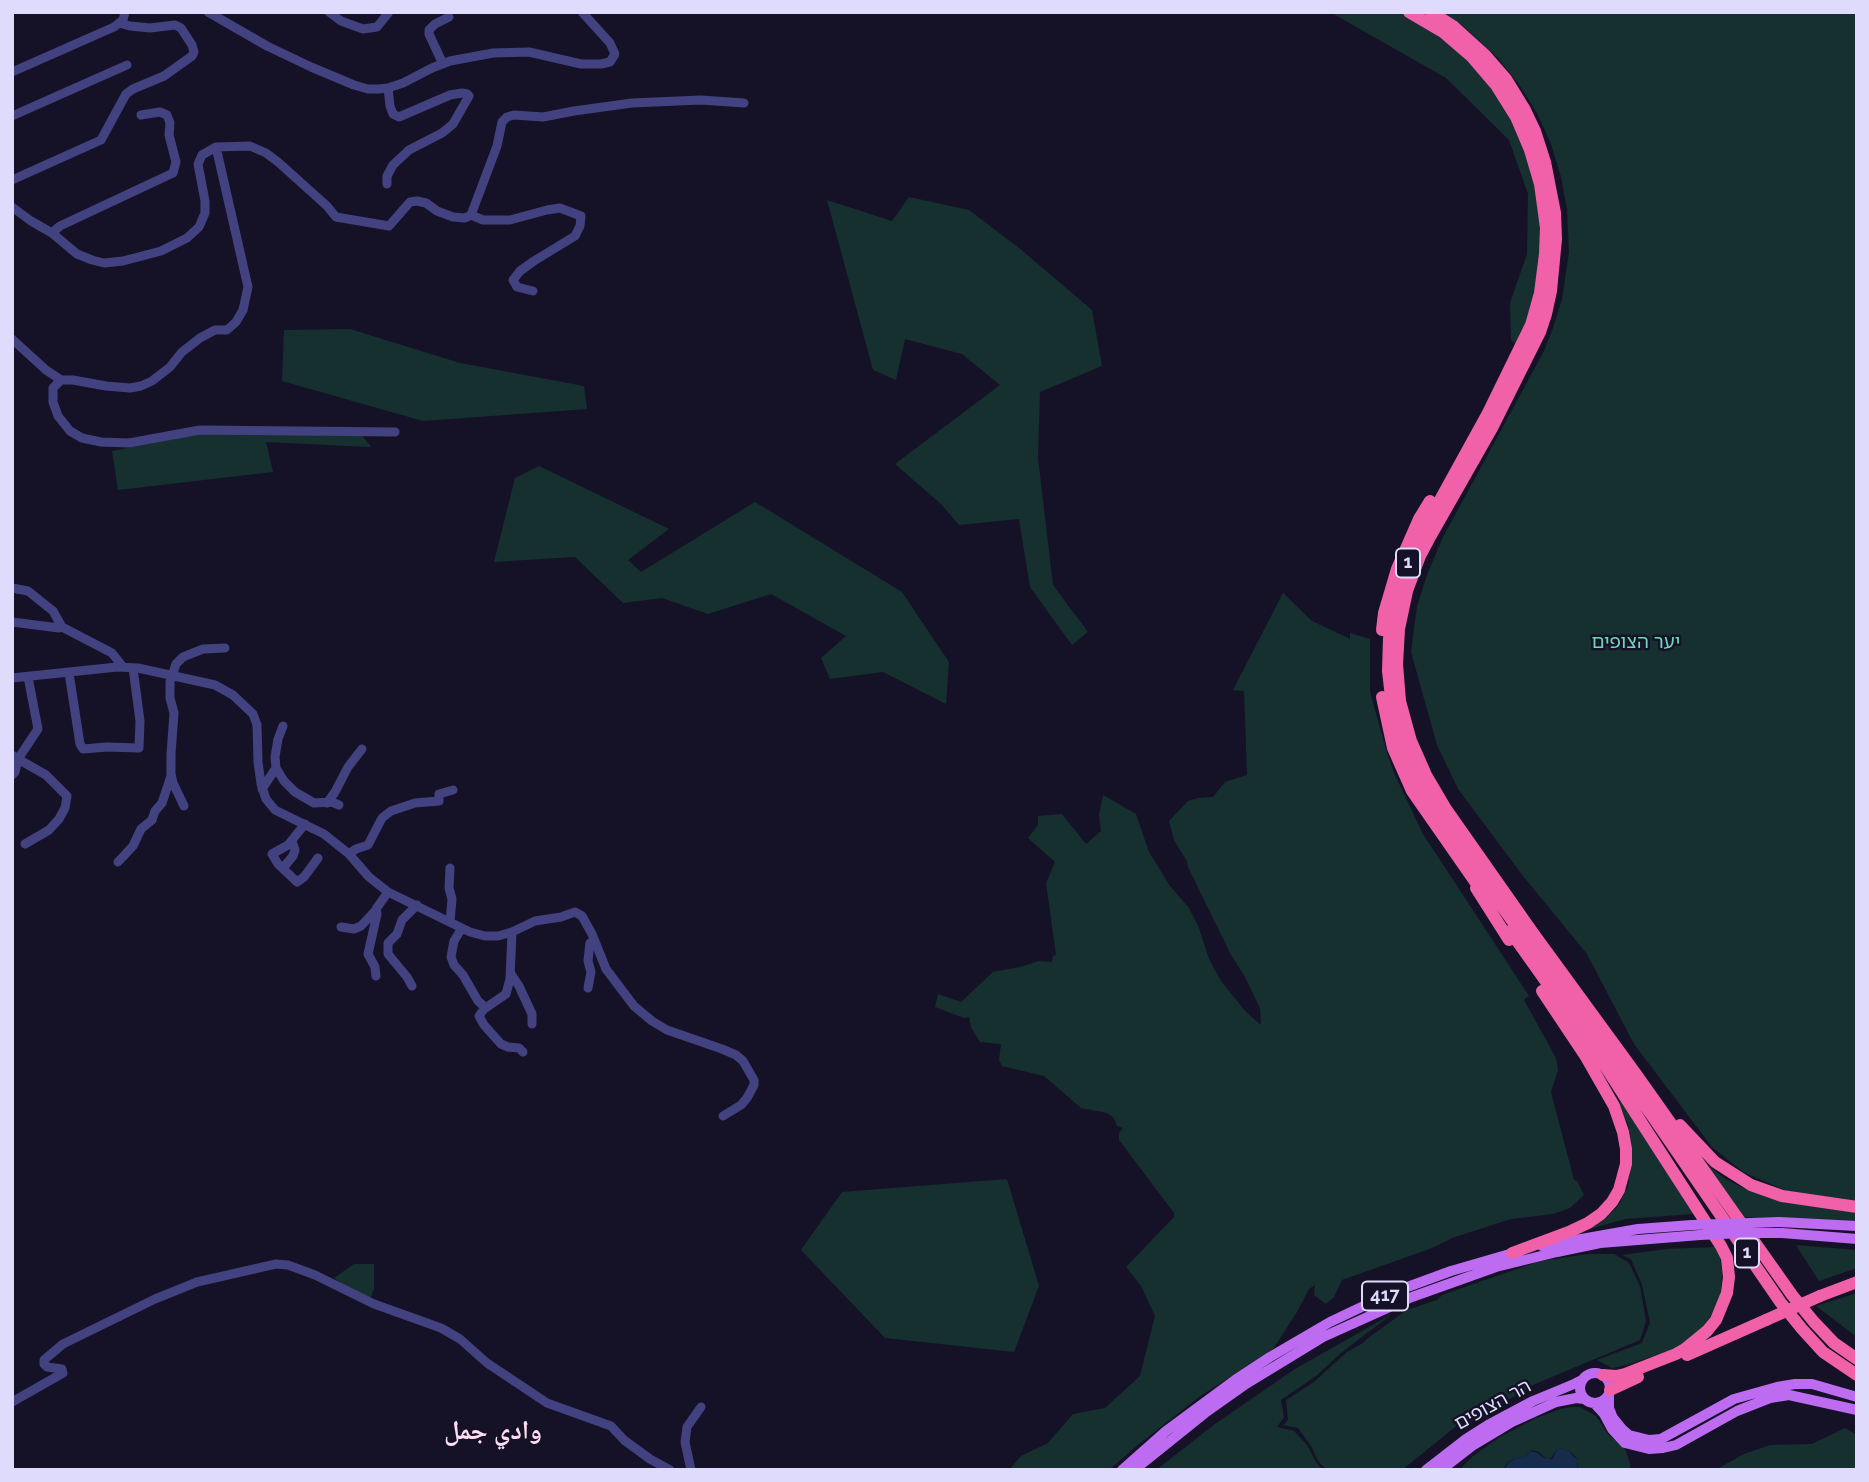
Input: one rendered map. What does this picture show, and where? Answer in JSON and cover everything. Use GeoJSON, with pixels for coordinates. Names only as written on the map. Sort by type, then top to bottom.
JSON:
{"type":"FeatureCollection","features":[{"type":"Feature","properties":{"kind":"highway","name":"1"},"geometry":{"type":"LineString","coordinates":[[1409,12],[1456,42],[1472,57],[1507,101],[1524,133],[1540,184],[1546,228],[1540,293],[1531,325],[1488,414],[1423,531],[1397,594],[1390,630],[1388,671],[1392,706],[1407,757],[1424,791],[1452,834],[1645,1105],[1781,1303],[1823,1352],[1857,1375]]}},
{"type":"Feature","properties":{"kind":"highway","name":"1"},"geometry":{"type":"LineString","coordinates":[[1431,12],[1452,26],[1485,55],[1506,79],[1525,110],[1541,147],[1550,187],[1555,213],[1555,263],[1546,314],[1527,360],[1412,575],[1399,629],[1397,664],[1400,701],[1411,741],[1436,793],[1532,933],[1636,1074],[1700,1147],[1715,1162],[1758,1188],[1782,1196],[1857,1207]]}},
{"type":"Feature","properties":{"kind":"highway"},"geometry":{"type":"LineString","coordinates":[[1488,414],[1419,519],[1396,569],[1384,613],[1380,653],[1384,706],[1393,748],[1412,790],[1605,1089],[1619,1118],[1626,1149],[1626,1164],[1619,1189],[1601,1214],[1571,1231],[1512,1253]]}},
{"type":"Feature","properties":{"kind":"highway"},"geometry":{"type":"LineString","coordinates":[[1457,858],[1596,1052],[1727,1258],[1727,1293],[1716,1320],[1707,1331],[1676,1354],[1625,1374],[1603,1375]]}},
{"type":"Feature","properties":{"kind":"highway"},"geometry":{"type":"LineString","coordinates":[[1636,1074],[1803,1309],[1834,1343],[1857,1359]]}},
{"type":"Feature","properties":{"kind":"highway"},"geometry":{"type":"LineString","coordinates":[[1609,1392],[1820,1296],[1857,1282]]}},
{"type":"Feature","properties":{"kind":"highway"},"geometry":{"type":"LineString","coordinates":[[1803,1309],[1857,1350]]}},
{"type":"Feature","properties":{"kind":"main road","name":"417"},"geometry":{"type":"LineString","coordinates":[[1122,1470],[1166,1432],[1270,1357],[1331,1322],[1391,1293],[1451,1271],[1512,1253],[1637,1229],[1692,1225],[1857,1226]]}},
{"type":"Feature","properties":{"kind":"main road","name":"417"},"geometry":{"type":"LineString","coordinates":[[1134,1470],[1246,1384],[1323,1337],[1412,1297],[1496,1268],[1590,1245],[1741,1233],[1781,1227],[1857,1239]]}},
{"type":"Feature","properties":{"kind":"main road"},"geometry":{"type":"LineString","coordinates":[[1857,1397],[1812,1384],[1777,1387],[1734,1399],[1661,1439],[1649,1440],[1629,1435],[1613,1418],[1609,1408],[1609,1381],[1603,1375],[1594,1372],[1585,1376],[1579,1390],[1604,1414],[1612,1429],[1625,1443],[1649,1449],[1676,1445],[1737,1411],[1770,1398],[1789,1395],[1857,1410]]}},
{"type":"Feature","properties":{"kind":"main road","name":"הר הצופים"},"geometry":{"type":"LineString","coordinates":[[1426,1470],[1488,1425],[1533,1401],[1582,1380]]}},
{"type":"Feature","properties":{"kind":"main road"},"geometry":{"type":"LineString","coordinates":[[1589,1401],[1603,1401],[1609,1392]]}},
{"type":"Feature","properties":{"kind":"main road","name":"הר הצופים"},"geometry":{"type":"LineString","coordinates":[[1441,1470],[1472,1446],[1512,1422],[1556,1402],[1576,1398],[1589,1401]]}},
{"type":"Feature","properties":{"kind":"street"},"geometry":{"type":"LineString","coordinates":[[12,72],[119,23],[125,12]]}},
{"type":"Feature","properties":{"kind":"street"},"geometry":{"type":"LineString","coordinates":[[208,12],[267,46],[368,89],[388,88],[466,57],[518,52],[581,64],[610,62],[615,54],[610,43],[582,12]]}},
{"type":"Feature","properties":{"kind":"street"},"geometry":{"type":"LineString","coordinates":[[329,12],[351,26],[363,29],[377,27],[390,12]]}},
{"type":"Feature","properties":{"kind":"street"},"geometry":{"type":"LineString","coordinates":[[443,64],[429,30],[449,17]]}},
{"type":"Feature","properties":{"kind":"street"},"geometry":{"type":"LineString","coordinates":[[12,180],[101,140],[126,94],[164,76],[194,52],[181,29],[175,25],[150,28],[119,23]]}},
{"type":"Feature","properties":{"kind":"street"},"geometry":{"type":"LineString","coordinates":[[12,116],[127,65]]}},
{"type":"Feature","properties":{"kind":"street"},"geometry":{"type":"LineString","coordinates":[[387,184],[387,176],[393,165],[409,150],[442,133],[453,124],[469,96],[462,93],[450,95],[399,117],[393,114],[388,88]]}},
{"type":"Feature","properties":{"kind":"street"},"geometry":{"type":"LineString","coordinates":[[12,207],[52,233],[77,254],[104,263],[122,261],[161,251],[187,239],[199,227],[205,214],[198,164],[202,155],[216,147],[250,146],[266,153],[336,217],[390,226],[410,202],[417,201],[453,217],[465,218],[471,215],[497,146],[502,122],[507,117],[543,117],[632,103],[701,100],[744,103]]}},
{"type":"Feature","properties":{"kind":"street"},"geometry":{"type":"LineString","coordinates":[[52,233],[60,226],[173,173],[176,162],[167,115],[160,112],[141,115]]}},
{"type":"Feature","properties":{"kind":"street"},"geometry":{"type":"LineString","coordinates":[[12,339],[61,380],[130,388],[152,381],[200,338],[215,330],[227,330],[236,322],[243,310],[248,287],[216,147]]}},
{"type":"Feature","properties":{"kind":"street"},"geometry":{"type":"LineString","coordinates":[[471,215],[483,220],[510,220],[560,208],[581,216],[575,236],[534,261],[513,280],[517,287],[533,290]]}},
{"type":"Feature","properties":{"kind":"street"},"geometry":{"type":"LineString","coordinates":[[61,380],[53,388],[53,402],[58,416],[70,431],[82,438],[102,442],[128,443],[200,430],[395,432]]}},
{"type":"Feature","properties":{"kind":"street"},"geometry":{"type":"LineString","coordinates":[[12,589],[28,591],[53,611],[62,627],[112,653],[128,668],[140,721],[139,748],[83,749],[69,673]]}},
{"type":"Feature","properties":{"kind":"street"},"geometry":{"type":"LineString","coordinates":[[12,622],[62,627]]}},
{"type":"Feature","properties":{"kind":"street"},"geometry":{"type":"LineString","coordinates":[[184,806],[171,774],[174,713],[170,698],[170,681],[183,657],[203,649],[225,648]]}},
{"type":"Feature","properties":{"kind":"street"},"geometry":{"type":"LineString","coordinates":[[12,678],[128,668],[215,685],[233,695],[253,714],[257,724],[262,789],[275,810],[324,834],[349,853],[369,877],[388,892],[462,928],[485,936],[498,936],[535,921],[575,912],[582,916],[606,968],[635,1006],[667,1030],[736,1055],[743,1061],[754,1085],[741,1105],[723,1116]]}},
{"type":"Feature","properties":{"kind":"street"},"geometry":{"type":"LineString","coordinates":[[12,775],[15,772],[15,757],[38,729],[28,677]]}},
{"type":"Feature","properties":{"kind":"street"},"geometry":{"type":"LineString","coordinates":[[283,726],[275,757],[276,768],[288,786],[314,803],[332,802],[339,805]]}},
{"type":"Feature","properties":{"kind":"street"},"geometry":{"type":"LineString","coordinates":[[327,803],[362,749]]}},
{"type":"Feature","properties":{"kind":"street"},"geometry":{"type":"LineString","coordinates":[[15,757],[46,775],[67,796],[59,819],[49,830],[25,844]]}},
{"type":"Feature","properties":{"kind":"street"},"geometry":{"type":"LineString","coordinates":[[262,789],[276,768]]}},
{"type":"Feature","properties":{"kind":"street"},"geometry":{"type":"LineString","coordinates":[[118,862],[133,846],[142,829],[152,820],[162,803],[171,774]]}},
{"type":"Feature","properties":{"kind":"street"},"geometry":{"type":"LineString","coordinates":[[349,853],[368,845],[382,818],[391,811],[415,803],[439,801],[439,794],[453,790]]}},
{"type":"Feature","properties":{"kind":"street"},"geometry":{"type":"LineString","coordinates":[[306,824],[292,841],[272,854],[282,868],[298,882],[318,858]]}},
{"type":"Feature","properties":{"kind":"street"},"geometry":{"type":"LineString","coordinates":[[282,868],[293,856],[295,850],[292,841]]}},
{"type":"Feature","properties":{"kind":"street"},"geometry":{"type":"LineString","coordinates":[[450,868],[450,922]]}},
{"type":"Feature","properties":{"kind":"street"},"geometry":{"type":"LineString","coordinates":[[341,927],[355,929],[361,926],[388,892]]}},
{"type":"Feature","properties":{"kind":"street"},"geometry":{"type":"LineString","coordinates":[[412,986],[388,954],[388,943],[397,934],[402,920],[417,905]]}},
{"type":"Feature","properties":{"kind":"street"},"geometry":{"type":"LineString","coordinates":[[376,909],[368,954],[375,967],[376,976]]}},
{"type":"Feature","properties":{"kind":"street"},"geometry":{"type":"LineString","coordinates":[[462,928],[454,941],[454,965],[478,1001],[486,1008]]}},
{"type":"Feature","properties":{"kind":"street"},"geometry":{"type":"LineString","coordinates":[[512,932],[506,994],[480,1012],[480,1016],[484,1025],[501,1044],[519,1048],[523,1052]]}},
{"type":"Feature","properties":{"kind":"street"},"geometry":{"type":"LineString","coordinates":[[588,988],[591,972],[588,961],[590,943],[594,940]]}},
{"type":"Feature","properties":{"kind":"street"},"geometry":{"type":"LineString","coordinates":[[510,974],[529,1006],[532,1024]]}},
{"type":"Feature","properties":{"kind":"street"},"geometry":{"type":"LineString","coordinates":[[12,1402],[63,1373],[62,1369],[44,1364],[44,1360],[63,1344],[155,1299],[197,1282],[276,1264],[288,1265],[374,1304],[441,1328],[547,1403],[611,1426],[650,1460],[670,1470]]}},
{"type":"Feature","properties":{"kind":"street"},"geometry":{"type":"LineString","coordinates":[[691,1470],[685,1442],[687,1427],[701,1407]]}},
{"type":"Feature","properties":{"kind":"green space"},"geometry":{"type":"Polygon","coordinates":[[[1330,12],[1400,12],[1452,45],[1503,103],[1523,144],[1540,204],[1542,261],[1529,323],[1517,346],[1511,340],[1510,303],[1527,254],[1528,194],[1509,140],[1446,78],[1330,12]]]}},
{"type":"Feature","properties":{"kind":"green space","name":"יער הצופים"},"geometry":{"type":"Polygon","coordinates":[[[1442,12],[1857,12],[1857,1202],[1787,1191],[1743,1172],[1712,1147],[1634,1044],[1587,954],[1523,876],[1458,789],[1437,745],[1411,652],[1417,606],[1442,539],[1544,351],[1562,299],[1569,252],[1567,210],[1561,177],[1551,144],[1537,113],[1499,59],[1463,26],[1442,12]]]}},
{"type":"Feature","properties":{"kind":"green space"},"geometry":{"type":"Polygon","coordinates":[[[909,197],[969,210],[1092,310],[1102,366],[1040,392],[1038,458],[1053,585],[1088,632],[1072,645],[1030,587],[1019,519],[959,525],[941,504],[895,464],[1000,385],[962,354],[905,339],[896,380],[873,370],[827,200],[892,221],[909,197]]]}},
{"type":"Feature","properties":{"kind":"green space"},"geometry":{"type":"Polygon","coordinates":[[[350,329],[460,363],[584,386],[587,409],[423,421],[282,381],[284,330],[350,329]]]}},
{"type":"Feature","properties":{"kind":"green space"},"geometry":{"type":"Polygon","coordinates":[[[228,429],[358,430],[371,447],[266,442],[273,472],[118,490],[112,451],[228,429]]]}},
{"type":"Feature","properties":{"kind":"green space"},"geometry":{"type":"Polygon","coordinates":[[[539,466],[669,529],[628,560],[641,572],[755,502],[902,592],[949,662],[946,704],[883,672],[830,679],[821,658],[846,636],[771,594],[708,614],[662,598],[623,603],[575,557],[494,562],[515,478],[539,466]]]}},
{"type":"Feature","properties":{"kind":"green space"},"geometry":{"type":"Polygon","coordinates":[[[1283,593],[1312,621],[1350,639],[1350,633],[1370,639],[1370,692],[1395,775],[1423,834],[1529,996],[1524,1000],[1556,1058],[1558,1070],[1551,1092],[1574,1180],[1584,1195],[1570,1208],[1553,1214],[1511,1219],[1452,1238],[1432,1248],[1342,1280],[1334,1297],[1326,1304],[1314,1295],[1315,1285],[1309,1289],[1273,1349],[1199,1397],[1109,1470],[1009,1470],[1021,1456],[1048,1443],[1073,1414],[1105,1408],[1140,1376],[1155,1316],[1141,1286],[1126,1267],[1174,1217],[1174,1213],[1119,1140],[1119,1133],[1123,1128],[1117,1126],[1114,1118],[1107,1113],[1081,1108],[1044,1076],[1002,1066],[999,1060],[1001,1044],[980,1042],[971,1027],[969,1017],[964,1018],[935,1007],[938,994],[961,1002],[993,972],[1039,961],[1052,962],[1053,956],[1056,955],[1046,883],[1055,862],[1028,838],[1038,825],[1038,816],[1062,814],[1086,844],[1101,831],[1099,815],[1103,795],[1136,814],[1149,852],[1170,886],[1189,908],[1209,959],[1221,981],[1246,1012],[1261,1025],[1260,1008],[1174,840],[1169,821],[1188,801],[1213,797],[1225,782],[1247,775],[1244,691],[1233,690],[1283,593]]]}},
{"type":"Feature","properties":{"kind":"green space"},"geometry":{"type":"Polygon","coordinates":[[[1621,1099],[1693,1214],[1625,1219],[1590,1229],[1618,1206],[1628,1187],[1632,1155],[1628,1124],[1619,1106],[1621,1099]]]}},
{"type":"Feature","properties":{"kind":"green space"},"geometry":{"type":"Polygon","coordinates":[[[1703,1161],[1724,1178],[1741,1187],[1758,1193],[1857,1210],[1857,1221],[1744,1217],[1703,1161]]]}},
{"type":"Feature","properties":{"kind":"green space"},"geometry":{"type":"Polygon","coordinates":[[[1007,1179],[1039,1286],[1014,1352],[885,1338],[801,1250],[842,1192],[1007,1179]]]}},
{"type":"Feature","properties":{"kind":"green space"},"geometry":{"type":"Polygon","coordinates":[[[1796,1245],[1857,1250],[1857,1268],[1819,1281],[1796,1245]]]}},
{"type":"Feature","properties":{"kind":"green space"},"geometry":{"type":"Polygon","coordinates":[[[1715,1247],[1722,1271],[1718,1305],[1691,1340],[1627,1365],[1612,1368],[1597,1360],[1642,1343],[1650,1322],[1642,1285],[1631,1259],[1622,1255],[1667,1249],[1715,1247]]]}},
{"type":"Feature","properties":{"kind":"green space"},"geometry":{"type":"Polygon","coordinates":[[[1588,1254],[1614,1254],[1629,1263],[1640,1286],[1646,1321],[1640,1340],[1535,1384],[1469,1423],[1465,1419],[1402,1470],[1327,1470],[1318,1461],[1298,1428],[1283,1425],[1288,1420],[1286,1400],[1314,1382],[1347,1352],[1407,1310],[1540,1261],[1588,1254]]]}},
{"type":"Feature","properties":{"kind":"green space"},"geometry":{"type":"Polygon","coordinates":[[[354,1264],[374,1264],[374,1289],[370,1299],[334,1278],[354,1264]]]}},
{"type":"Feature","properties":{"kind":"green space"},"geometry":{"type":"Polygon","coordinates":[[[1857,1293],[1857,1337],[1816,1306],[1857,1293]]]}},
{"type":"Feature","properties":{"kind":"green space"},"geometry":{"type":"Polygon","coordinates":[[[1392,1314],[1316,1376],[1281,1400],[1284,1417],[1277,1427],[1294,1431],[1323,1470],[1156,1470],[1215,1424],[1295,1369],[1392,1314]]]}},
{"type":"Feature","properties":{"kind":"green space"},"geometry":{"type":"Polygon","coordinates":[[[1580,1407],[1596,1416],[1608,1434],[1625,1449],[1630,1470],[1578,1470],[1578,1460],[1574,1455],[1558,1448],[1548,1459],[1531,1450],[1525,1457],[1508,1462],[1503,1470],[1459,1470],[1473,1456],[1500,1437],[1536,1418],[1580,1407]]]}},
{"type":"Feature","properties":{"kind":"green space"},"geometry":{"type":"Polygon","coordinates":[[[1845,1428],[1857,1435],[1857,1470],[1715,1470],[1744,1454],[1770,1445],[1812,1444],[1845,1428]]]}},
{"type":"Feature","properties":{"kind":"water"},"geometry":{"type":"Polygon","coordinates":[[[1558,1448],[1569,1451],[1578,1460],[1577,1470],[1504,1470],[1508,1463],[1525,1457],[1531,1451],[1552,1459],[1558,1448]]]}},
{"type":"Feature","properties":{"kind":"district","name":"وادي جمل"},"geometry":{"type":"Point","coordinates":[493,1431]}}]}
